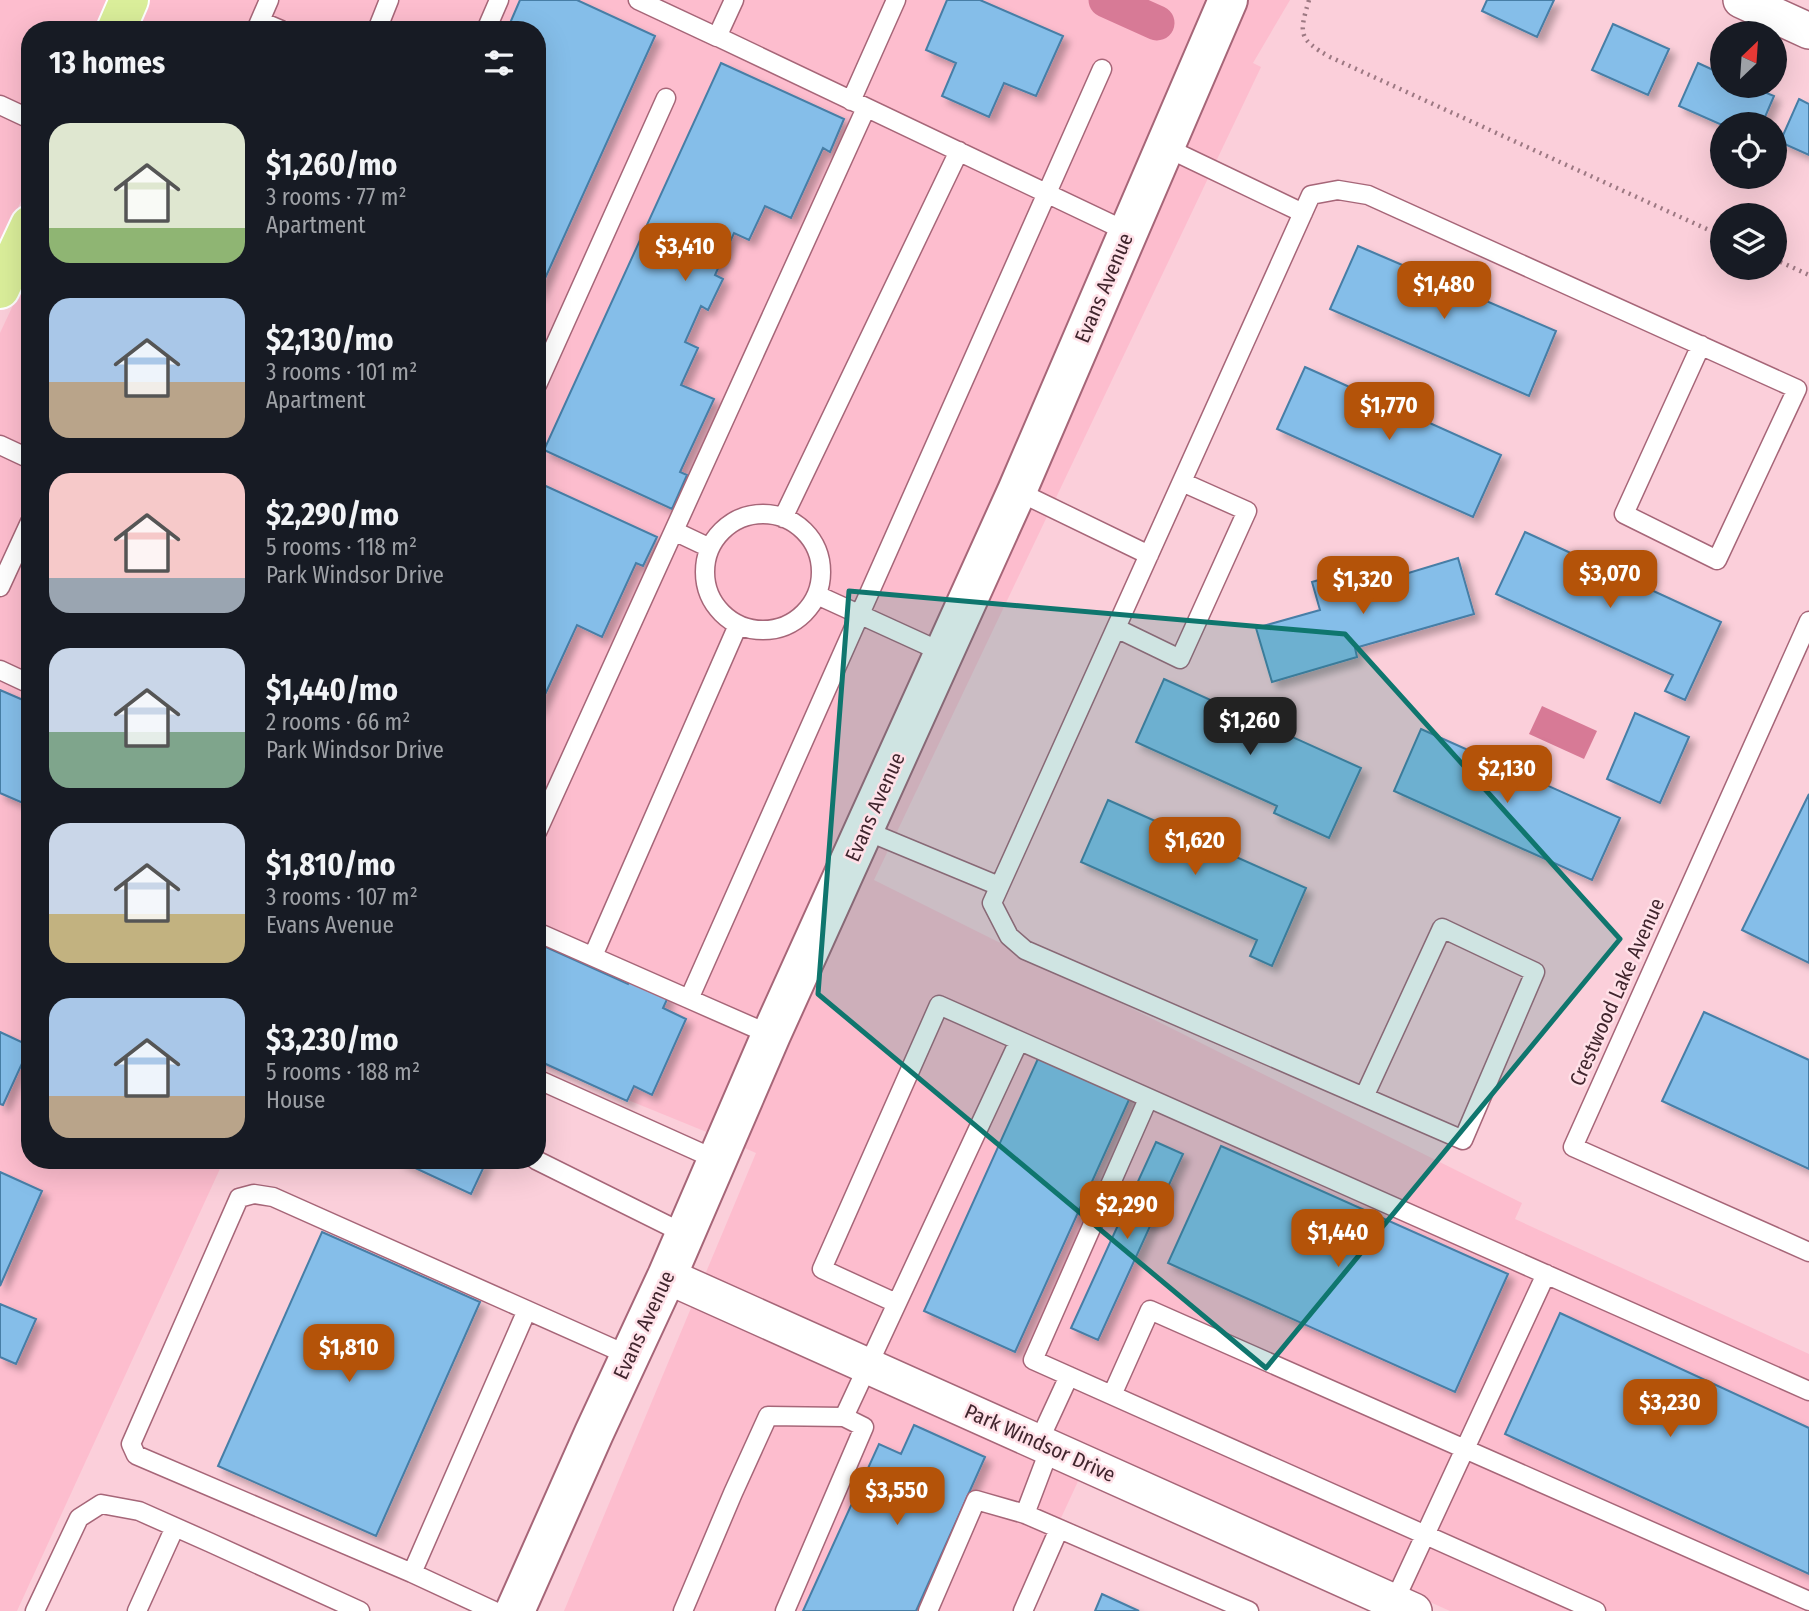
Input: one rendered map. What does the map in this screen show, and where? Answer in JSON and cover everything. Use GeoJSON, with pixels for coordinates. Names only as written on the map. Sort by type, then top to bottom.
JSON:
{"type":"FeatureCollection","features":[{"type":"Feature","properties":{"kind":"main road"},"geometry":{"type":"LineString","coordinates":[[120,21],[129,0]]}},
{"type":"Feature","properties":{"kind":"main road"},"geometry":{"type":"LineString","coordinates":[[0,289],[21,244]]}},
{"type":"Feature","properties":{"kind":"street","name":"Evans Avenue"},"geometry":{"type":"LineString","coordinates":[[514,1611],[667,1276],[771,1035],[1017,491],[1228,0]]}},
{"type":"Feature","properties":{"kind":"street"},"geometry":{"type":"LineString","coordinates":[[1741,0],[1809,31]]}},
{"type":"Feature","properties":{"kind":"street","name":"Park Windsor Drive"},"geometry":{"type":"LineString","coordinates":[[667,1276],[1404,1607]]}},
{"type":"Feature","properties":{"kind":"lane"},"geometry":{"type":"LineString","coordinates":[[260,21],[270,0]]}},
{"type":"Feature","properties":{"kind":"lane"},"geometry":{"type":"LineString","coordinates":[[381,21],[390,0]]}},
{"type":"Feature","properties":{"kind":"lane"},"geometry":{"type":"LineString","coordinates":[[490,21],[499,0]]}},
{"type":"Feature","properties":{"kind":"lane"},"geometry":{"type":"LineString","coordinates":[[638,0],[1128,232]]}},
{"type":"Feature","properties":{"kind":"lane"},"geometry":{"type":"LineString","coordinates":[[716,36],[734,0]]}},
{"type":"Feature","properties":{"kind":"lane"},"geometry":{"type":"LineString","coordinates":[[546,812],[674,531],[859,104],[896,0]]}},
{"type":"Feature","properties":{"kind":"lane"},"geometry":{"type":"LineString","coordinates":[[689,999],[1102,69]]}},
{"type":"Feature","properties":{"kind":"lane"},"geometry":{"type":"LineString","coordinates":[[546,365],[666,99]]}},
{"type":"Feature","properties":{"kind":"lane"},"geometry":{"type":"LineString","coordinates":[[0,105],[21,115]]}},
{"type":"Feature","properties":{"kind":"lane"},"geometry":{"type":"LineString","coordinates":[[1165,146],[1303,213]]}},
{"type":"Feature","properties":{"kind":"lane"},"geometry":{"type":"LineString","coordinates":[[783,518],[959,151]]}},
{"type":"Feature","properties":{"kind":"lane"},"geometry":{"type":"LineString","coordinates":[[1364,1097],[1442,928],[1535,972],[1463,1140],[1364,1097],[1026,950],[1009,936],[992,903],[999,886],[1311,195],[1338,190],[1368,195],[1701,345],[1797,389],[1717,560],[1624,514],[1701,345]]}},
{"type":"Feature","properties":{"kind":"lane"},"geometry":{"type":"LineString","coordinates":[[0,446],[21,455]]}},
{"type":"Feature","properties":{"kind":"lane"},"geometry":{"type":"LineString","coordinates":[[1116,628],[1180,659],[1219,573],[1247,511],[1182,482]]}},
{"type":"Feature","properties":{"kind":"lane"},"geometry":{"type":"LineString","coordinates":[[1017,491],[1149,555]]}},
{"type":"Feature","properties":{"kind":"lane"},"geometry":{"type":"LineString","coordinates":[[764,514],[783,518],[799,527],[812,541],[819,558],[821,577],[817,595],[807,611],[792,623],[774,629],[756,630],[738,625],[722,615],[710,598],[705,579],[705,560],[710,548],[726,526],[744,517],[764,514]]}},
{"type":"Feature","properties":{"kind":"lane"},"geometry":{"type":"LineString","coordinates":[[674,531],[710,548]]}},
{"type":"Feature","properties":{"kind":"lane"},"geometry":{"type":"LineString","coordinates":[[0,587],[21,542]]}},
{"type":"Feature","properties":{"kind":"lane"},"geometry":{"type":"LineString","coordinates":[[817,595],[944,653]]}},
{"type":"Feature","properties":{"kind":"lane","name":"Crestwood Lake Avenue"},"geometry":{"type":"LineString","coordinates":[[1809,621],[1573,1147],[1809,1252]]}},
{"type":"Feature","properties":{"kind":"lane"},"geometry":{"type":"LineString","coordinates":[[593,957],[738,625]]}},
{"type":"Feature","properties":{"kind":"lane"},"geometry":{"type":"LineString","coordinates":[[0,670],[21,680]]}},
{"type":"Feature","properties":{"kind":"lane"},"geometry":{"type":"LineString","coordinates":[[864,830],[999,886]]}},
{"type":"Feature","properties":{"kind":"lane"},"geometry":{"type":"LineString","coordinates":[[546,936],[771,1035]]}},
{"type":"Feature","properties":{"kind":"lane"},"geometry":{"type":"LineString","coordinates":[[896,1303],[822,1269],[939,1006],[1809,1391]]}},
{"type":"Feature","properties":{"kind":"lane"},"geometry":{"type":"LineString","coordinates":[[844,1417],[1019,1041]]}},
{"type":"Feature","properties":{"kind":"lane"},"geometry":{"type":"LineString","coordinates":[[546,1083],[717,1160]]}},
{"type":"Feature","properties":{"kind":"lane"},"geometry":{"type":"LineString","coordinates":[[1149,1099],[1033,1360],[1596,1611]]}},
{"type":"Feature","properties":{"kind":"lane"},"geometry":{"type":"LineString","coordinates":[[546,1165],[685,1234]]}},
{"type":"Feature","properties":{"kind":"lane"},"geometry":{"type":"LineString","coordinates":[[494,1611],[136,1455],[131,1444],[239,1198],[254,1194],[273,1197],[630,1356]]}},
{"type":"Feature","properties":{"kind":"lane"},"geometry":{"type":"LineString","coordinates":[[1404,1607],[1424,1534],[1546,1274]]}},
{"type":"Feature","properties":{"kind":"lane"},"geometry":{"type":"LineString","coordinates":[[412,1573],[527,1310]]}},
{"type":"Feature","properties":{"kind":"lane"},"geometry":{"type":"LineString","coordinates":[[1112,1395],[1150,1310],[1809,1601]]}},
{"type":"Feature","properties":{"kind":"lane"},"geometry":{"type":"LineString","coordinates":[[1025,1514],[1044,1445],[1069,1376]]}},
{"type":"Feature","properties":{"kind":"lane"},"geometry":{"type":"LineString","coordinates":[[683,1611],[768,1416],[844,1417],[864,1427],[785,1611]]}},
{"type":"Feature","properties":{"kind":"lane"},"geometry":{"type":"LineString","coordinates":[[928,1611],[976,1500],[1025,1514],[1249,1611]]}},
{"type":"Feature","properties":{"kind":"lane"},"geometry":{"type":"LineString","coordinates":[[35,1611],[79,1518],[101,1504],[139,1511],[360,1611]]}},
{"type":"Feature","properties":{"kind":"lane"},"geometry":{"type":"LineString","coordinates":[[136,1611],[175,1527]]}},
{"type":"Feature","properties":{"kind":"lane"},"geometry":{"type":"LineString","coordinates":[[1023,1611],[1059,1529]]}},
{"type":"Feature","properties":{"kind":"path"},"geometry":{"type":"LineString","coordinates":[[1309,0],[1303,35],[1314,47],[1330,57],[1710,231]]}},
{"type":"Feature","properties":{"kind":"path"},"geometry":{"type":"LineString","coordinates":[[1787,265],[1809,275]]}},
{"type":"Feature","properties":{"kind":"highlighted area"},"geometry":{"type":"Polygon","coordinates":[[[849,591],[1345,634],[1620,939],[1266,1368],[818,994],[849,591]]]}},
{"type":"Feature","properties":{"kind":"shaded area"},"geometry":{"type":"Polygon","coordinates":[[[0,0],[109,0],[100,21],[21,21],[21,201],[0,248],[0,0]]]}},
{"type":"Feature","properties":{"kind":"shaded area"},"geometry":{"type":"Polygon","coordinates":[[[148,0],[1208,0],[1001,484],[709,1133],[546,1067],[546,21],[139,21],[148,0]]]}},
{"type":"Feature","properties":{"kind":"shaded area"},"geometry":{"type":"Polygon","coordinates":[[[1248,0],[1290,0],[1253,63],[1261,67],[874,880],[1522,1203],[1515,1219],[1809,1354],[1809,1611],[1450,1611],[1092,1451],[1018,1611],[564,1611],[756,1153],[742,1147],[1034,498],[1248,0]]]}},
{"type":"Feature","properties":{"kind":"shaded area"},"geometry":{"type":"Polygon","coordinates":[[[21,288],[21,1169],[220,1169],[17,1611],[0,1611],[0,333],[21,288]]]}},
{"type":"Feature","properties":{"kind":"shaded area"},"geometry":{"type":"Polygon","coordinates":[[[1542,706],[1597,731],[1584,759],[1529,734],[1542,706]]]}},
{"type":"Feature","properties":{"kind":"building"},"geometry":{"type":"Polygon","coordinates":[[[520,0],[577,0],[655,36],[546,276],[546,21],[511,21],[520,0]]]}},
{"type":"Feature","properties":{"kind":"building"},"geometry":{"type":"Polygon","coordinates":[[[947,0],[980,0],[1063,36],[1036,96],[1004,83],[989,117],[942,96],[956,63],[926,50],[947,0]]]}},
{"type":"Feature","properties":{"kind":"building"},"geometry":{"type":"Polygon","coordinates":[[[1487,0],[1554,0],[1537,37],[1482,11],[1487,0]]]}},
{"type":"Feature","properties":{"kind":"building"},"geometry":{"type":"Polygon","coordinates":[[[1613,24],[1669,49],[1648,95],[1592,70],[1613,24]]]}},
{"type":"Feature","properties":{"kind":"building"},"geometry":{"type":"Polygon","coordinates":[[[721,63],[844,119],[830,152],[823,148],[791,218],[765,206],[749,240],[734,233],[715,275],[723,279],[708,310],[701,306],[685,342],[698,348],[681,385],[714,399],[680,472],[687,475],[672,509],[546,451],[546,446],[721,63]]]}},
{"type":"Feature","properties":{"kind":"building"},"geometry":{"type":"Polygon","coordinates":[[[1698,63],[1710,68],[1710,98],[1773,98],[1767,112],[1710,112],[1710,120],[1679,106],[1698,63]]]}},
{"type":"Feature","properties":{"kind":"building"},"geometry":{"type":"Polygon","coordinates":[[[1799,99],[1809,104],[1809,155],[1787,145],[1787,126],[1799,99]]]}},
{"type":"Feature","properties":{"kind":"building"},"geometry":{"type":"Polygon","coordinates":[[[1358,246],[1556,331],[1529,396],[1330,309],[1358,246]]]}},
{"type":"Feature","properties":{"kind":"building"},"geometry":{"type":"Polygon","coordinates":[[[1305,367],[1501,455],[1473,517],[1277,429],[1305,367]]]}},
{"type":"Feature","properties":{"kind":"building"},"geometry":{"type":"Polygon","coordinates":[[[546,486],[657,537],[643,566],[636,563],[602,637],[577,625],[546,692],[546,486]]]}},
{"type":"Feature","properties":{"kind":"building"},"geometry":{"type":"Polygon","coordinates":[[[1525,532],[1721,622],[1685,700],[1665,691],[1673,675],[1496,594],[1525,532]]]}},
{"type":"Feature","properties":{"kind":"building"},"geometry":{"type":"Polygon","coordinates":[[[1458,558],[1474,614],[1355,648],[1357,657],[1272,682],[1256,628],[1320,610],[1312,582],[1377,563],[1382,581],[1458,558]]]}},
{"type":"Feature","properties":{"kind":"building"},"geometry":{"type":"Polygon","coordinates":[[[1164,679],[1361,768],[1329,838],[1274,813],[1277,806],[1136,742],[1164,679]]]}},
{"type":"Feature","properties":{"kind":"building"},"geometry":{"type":"Polygon","coordinates":[[[0,690],[21,699],[21,802],[0,793],[0,690]]]}},
{"type":"Feature","properties":{"kind":"building"},"geometry":{"type":"Polygon","coordinates":[[[1635,713],[1689,737],[1660,803],[1607,779],[1635,713]]]}},
{"type":"Feature","properties":{"kind":"building"},"geometry":{"type":"Polygon","coordinates":[[[1421,729],[1620,818],[1592,880],[1394,791],[1421,729]]]}},
{"type":"Feature","properties":{"kind":"building"},"geometry":{"type":"Polygon","coordinates":[[[1809,794],[1809,963],[1742,930],[1809,794]]]}},
{"type":"Feature","properties":{"kind":"building"},"geometry":{"type":"Polygon","coordinates":[[[1108,800],[1306,888],[1272,966],[1250,956],[1257,940],[1081,862],[1108,800]]]}},
{"type":"Feature","properties":{"kind":"building"},"geometry":{"type":"Polygon","coordinates":[[[546,947],[628,984],[632,977],[669,995],[663,1008],[686,1019],[652,1095],[634,1086],[627,1101],[546,1064],[546,947]]]}},
{"type":"Feature","properties":{"kind":"building"},"geometry":{"type":"Polygon","coordinates":[[[1704,1012],[1809,1060],[1809,1169],[1662,1101],[1704,1012]]]}},
{"type":"Feature","properties":{"kind":"building"},"geometry":{"type":"Polygon","coordinates":[[[0,1032],[21,1042],[21,1066],[3,1105],[0,1104],[0,1032]]]}},
{"type":"Feature","properties":{"kind":"building"},"geometry":{"type":"Polygon","coordinates":[[[1041,1052],[1132,1093],[1015,1352],[924,1311],[1041,1052]]]}},
{"type":"Feature","properties":{"kind":"building"},"geometry":{"type":"Polygon","coordinates":[[[1156,1142],[1183,1154],[1098,1340],[1071,1328],[1156,1142]]]}},
{"type":"Feature","properties":{"kind":"building"},"geometry":{"type":"Polygon","coordinates":[[[1221,1146],[1508,1274],[1455,1392],[1168,1263],[1221,1146]]]}},
{"type":"Feature","properties":{"kind":"building"},"geometry":{"type":"Polygon","coordinates":[[[417,1169],[483,1169],[471,1194],[417,1169]]]}},
{"type":"Feature","properties":{"kind":"building"},"geometry":{"type":"Polygon","coordinates":[[[0,1172],[42,1191],[0,1286],[0,1172]]]}},
{"type":"Feature","properties":{"kind":"building"},"geometry":{"type":"Polygon","coordinates":[[[322,1232],[480,1302],[376,1536],[218,1466],[322,1232]]]}},
{"type":"Feature","properties":{"kind":"building"},"geometry":{"type":"Polygon","coordinates":[[[0,1304],[36,1319],[16,1364],[0,1357],[0,1304]]]}},
{"type":"Feature","properties":{"kind":"building"},"geometry":{"type":"Polygon","coordinates":[[[1560,1313],[1809,1428],[1809,1574],[1505,1434],[1560,1313]]]}},
{"type":"Feature","properties":{"kind":"building"},"geometry":{"type":"Polygon","coordinates":[[[914,1425],[985,1457],[916,1611],[803,1611],[879,1444],[901,1454],[914,1425]]]}},
{"type":"Feature","properties":{"kind":"building"},"geometry":{"type":"Polygon","coordinates":[[[1102,1594],[1139,1611],[1095,1611],[1102,1594]]]}},
{"type":"Feature","properties":{"kind":"waterway"},"geometry":{"type":"LineString","coordinates":[[1106,0],[1157,23]]}}]}
